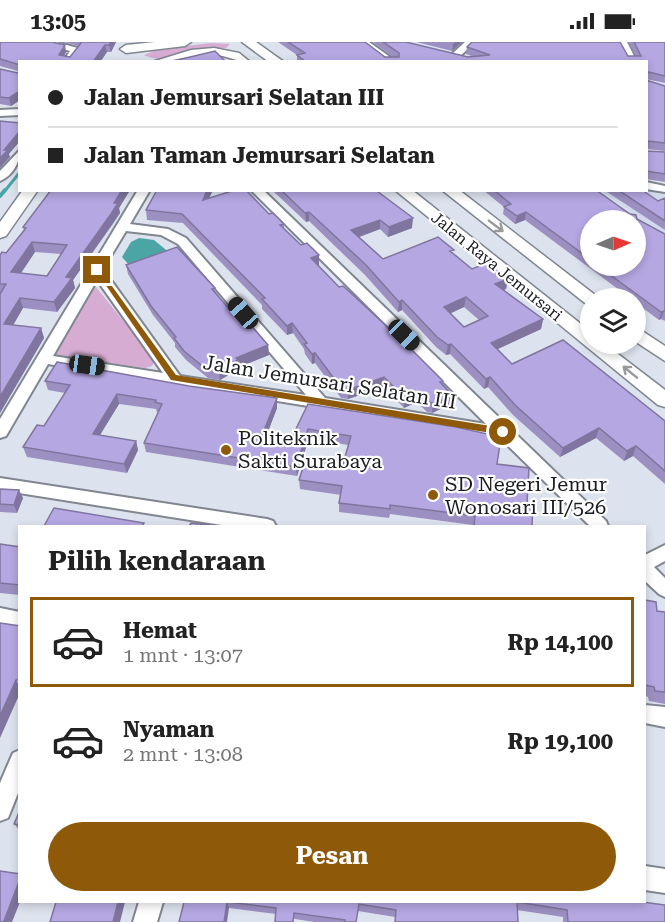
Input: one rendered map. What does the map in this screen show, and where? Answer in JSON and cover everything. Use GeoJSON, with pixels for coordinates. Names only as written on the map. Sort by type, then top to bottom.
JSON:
{"type":"FeatureCollection","features":[{"type":"Feature","properties":{"kind":"main road"},"geometry":{"type":"LineString","coordinates":[[132,52],[186,42]]}},
{"type":"Feature","properties":{"kind":"main road"},"geometry":{"type":"LineString","coordinates":[[230,52],[234,45],[248,42],[275,60]]}},
{"type":"Feature","properties":{"kind":"main road"},"geometry":{"type":"LineString","coordinates":[[167,60],[206,51],[230,52],[240,60]]}},
{"type":"Feature","properties":{"kind":"main road"},"geometry":{"type":"LineString","coordinates":[[132,52],[145,60]]}},
{"type":"Feature","properties":{"kind":"main road"},"geometry":{"type":"LineString","coordinates":[[0,216],[18,192]]}},
{"type":"Feature","properties":{"kind":"main road"},"geometry":{"type":"LineString","coordinates":[[0,233],[30,192]]}},
{"type":"Feature","properties":{"kind":"main road","name":"Jalan Raya Jemursari"},"geometry":{"type":"LineString","coordinates":[[405,192],[580,332]]}},
{"type":"Feature","properties":{"kind":"main road","name":"Jalan Raya Jemursari"},"geometry":{"type":"LineString","coordinates":[[452,192],[580,291]]}},
{"type":"Feature","properties":{"kind":"main road"},"geometry":{"type":"LineString","coordinates":[[646,341],[665,355]]}},
{"type":"Feature","properties":{"kind":"main road","name":"Jalan Raya Jemursari"},"geometry":{"type":"LineString","coordinates":[[608,354],[665,400]]}},
{"type":"Feature","properties":{"kind":"street"},"geometry":{"type":"LineString","coordinates":[[42,42],[76,49],[68,60]]}},
{"type":"Feature","properties":{"kind":"street"},"geometry":{"type":"LineString","coordinates":[[363,42],[390,60]]}},
{"type":"Feature","properties":{"kind":"street"},"geometry":{"type":"LineString","coordinates":[[445,53],[462,59],[470,42]]}},
{"type":"Feature","properties":{"kind":"street"},"geometry":{"type":"LineString","coordinates":[[619,43],[632,60]]}},
{"type":"Feature","properties":{"kind":"street"},"geometry":{"type":"LineString","coordinates":[[0,113],[18,112]]}},
{"type":"Feature","properties":{"kind":"street"},"geometry":{"type":"LineString","coordinates":[[0,121],[17,122]]}},
{"type":"Feature","properties":{"kind":"street"},"geometry":{"type":"LineString","coordinates":[[0,178],[18,156]]}},
{"type":"Feature","properties":{"kind":"street"},"geometry":{"type":"LineString","coordinates":[[648,185],[665,189]]}},
{"type":"Feature","properties":{"kind":"street"},"geometry":{"type":"LineString","coordinates":[[0,432],[143,192]]}},
{"type":"Feature","properties":{"kind":"street"},"geometry":{"type":"LineString","coordinates":[[258,192],[599,525]]}},
{"type":"Feature","properties":{"kind":"street"},"geometry":{"type":"LineString","coordinates":[[123,227],[164,232],[182,241],[320,402]]}},
{"type":"Feature","properties":{"kind":"street"},"geometry":{"type":"LineString","coordinates":[[97,270],[174,378]]}},
{"type":"Feature","properties":{"kind":"street","name":"Jalan Jemursari Selatan III"},"geometry":{"type":"LineString","coordinates":[[44,359],[503,432]]}},
{"type":"Feature","properties":{"kind":"street"},"geometry":{"type":"LineString","coordinates":[[0,484],[256,525]]}},
{"type":"Feature","properties":{"kind":"street"},"geometry":{"type":"LineString","coordinates":[[646,563],[665,552]]}},
{"type":"Feature","properties":{"kind":"street"},"geometry":{"type":"LineString","coordinates":[[646,571],[665,589]]}},
{"type":"Feature","properties":{"kind":"street"},"geometry":{"type":"LineString","coordinates":[[0,616],[18,620]]}},
{"type":"Feature","properties":{"kind":"street"},"geometry":{"type":"LineString","coordinates":[[646,714],[665,717]]}},
{"type":"Feature","properties":{"kind":"street"},"geometry":{"type":"LineString","coordinates":[[0,810],[11,770]]}},
{"type":"Feature","properties":{"kind":"street"},"geometry":{"type":"LineString","coordinates":[[646,878],[665,881]]}},
{"type":"Feature","properties":{"kind":"street"},"geometry":{"type":"LineString","coordinates":[[146,922],[151,903]]}},
{"type":"Feature","properties":{"kind":"shaded area"},"geometry":{"type":"Polygon","coordinates":[[[211,43],[230,44],[226,48],[173,58],[153,58],[144,55],[159,49],[211,43]]]}},
{"type":"Feature","properties":{"kind":"shaded area"},"geometry":{"type":"Polygon","coordinates":[[[648,189],[665,193],[665,235],[646,222],[646,210],[629,210],[602,192],[648,192],[648,189]]]}},
{"type":"Feature","properties":{"kind":"shaded area"},"geometry":{"type":"Polygon","coordinates":[[[139,238],[154,240],[171,254],[129,265],[122,257],[131,242],[139,238]]]}},
{"type":"Feature","properties":{"kind":"shaded area"},"geometry":{"type":"Polygon","coordinates":[[[96,287],[155,360],[152,366],[145,368],[55,355],[93,288],[96,287]]]}},
{"type":"Feature","properties":{"kind":"building"},"geometry":{"type":"Polygon","coordinates":[[[0,42],[52,42],[65,45],[59,55],[70,57],[81,42],[111,42],[105,45],[94,60],[18,60],[18,64],[0,59],[0,42]]]}},
{"type":"Feature","properties":{"kind":"building"},"geometry":{"type":"Polygon","coordinates":[[[288,42],[365,42],[385,57],[399,57],[399,53],[383,42],[406,42],[468,57],[490,55],[467,47],[472,42],[620,42],[628,56],[641,56],[634,42],[665,42],[665,76],[648,72],[648,60],[303,60],[297,55],[305,53],[288,42]]]}},
{"type":"Feature","properties":{"kind":"building"},"geometry":{"type":"Polygon","coordinates":[[[215,51],[224,60],[177,60],[215,51]]]}},
{"type":"Feature","properties":{"kind":"building"},"geometry":{"type":"Polygon","coordinates":[[[0,69],[18,73],[18,92],[9,98],[0,97],[0,69]]]}},
{"type":"Feature","properties":{"kind":"building"},"geometry":{"type":"Polygon","coordinates":[[[648,81],[665,86],[665,143],[648,141],[648,81]]]}},
{"type":"Feature","properties":{"kind":"building"},"geometry":{"type":"Polygon","coordinates":[[[0,121],[18,123],[18,133],[0,158],[0,121]]]}},
{"type":"Feature","properties":{"kind":"building"},"geometry":{"type":"Polygon","coordinates":[[[648,151],[665,152],[665,174],[648,171],[648,151]]]}},
{"type":"Feature","properties":{"kind":"building"},"geometry":{"type":"Polygon","coordinates":[[[49,192],[121,192],[114,203],[118,203],[66,277],[72,278],[54,302],[20,298],[4,324],[41,328],[0,397],[0,294],[6,284],[0,284],[0,255],[2,252],[6,253],[26,228],[23,227],[49,192]],[[32,242],[11,272],[47,276],[67,245],[32,242]]]}},
{"type":"Feature","properties":{"kind":"building"},"geometry":{"type":"Polygon","coordinates":[[[156,192],[206,192],[203,200],[229,192],[248,192],[269,214],[273,213],[284,224],[280,225],[301,245],[307,243],[319,255],[311,258],[339,287],[343,286],[413,351],[443,381],[440,382],[452,395],[433,403],[428,402],[418,392],[405,398],[384,377],[348,390],[341,388],[315,353],[312,354],[304,344],[307,343],[292,323],[287,326],[262,299],[265,298],[182,214],[146,210],[156,192]]]}},
{"type":"Feature","properties":{"kind":"building"},"geometry":{"type":"Polygon","coordinates":[[[283,192],[378,192],[413,218],[389,227],[380,220],[351,230],[383,259],[438,237],[454,250],[450,251],[472,269],[487,263],[508,279],[495,284],[543,319],[491,343],[512,364],[563,340],[665,421],[665,471],[636,446],[627,451],[599,428],[563,448],[515,405],[490,377],[486,379],[451,344],[448,345],[437,337],[402,300],[399,302],[366,265],[309,212],[305,213],[283,192]],[[466,297],[444,307],[464,327],[488,316],[466,297]]]}},
{"type":"Feature","properties":{"kind":"building"},"geometry":{"type":"Polygon","coordinates":[[[496,192],[599,192],[624,210],[580,210],[580,252],[526,212],[517,216],[504,207],[511,204],[496,192]]]}},
{"type":"Feature","properties":{"kind":"building"},"geometry":{"type":"Polygon","coordinates":[[[621,192],[645,192],[658,201],[665,198],[665,221],[621,192]]]}},
{"type":"Feature","properties":{"kind":"building"},"geometry":{"type":"Polygon","coordinates":[[[646,224],[665,234],[665,311],[661,312],[646,301],[646,288],[628,288],[612,276],[646,276],[646,224]]]}},
{"type":"Feature","properties":{"kind":"building"},"geometry":{"type":"Polygon","coordinates":[[[177,247],[215,288],[212,289],[231,311],[237,309],[268,345],[236,358],[238,360],[219,370],[206,369],[184,351],[174,338],[176,337],[151,306],[126,265],[177,247]]]}},
{"type":"Feature","properties":{"kind":"building"},"geometry":{"type":"Polygon","coordinates":[[[57,362],[189,386],[277,398],[263,433],[292,437],[308,404],[456,427],[501,437],[497,464],[529,468],[527,503],[533,503],[532,525],[474,525],[475,516],[390,505],[390,509],[339,503],[342,486],[299,480],[306,458],[343,464],[351,436],[308,429],[296,467],[144,443],[162,404],[155,402],[156,400],[117,394],[93,434],[136,441],[124,464],[23,447],[37,425],[44,426],[70,385],[45,381],[57,362]]]}},
{"type":"Feature","properties":{"kind":"building"},"geometry":{"type":"Polygon","coordinates":[[[0,489],[19,490],[14,505],[0,504],[0,489]]]}},
{"type":"Feature","properties":{"kind":"building"},"geometry":{"type":"Polygon","coordinates":[[[54,508],[144,523],[143,525],[45,525],[54,508]]]}},
{"type":"Feature","properties":{"kind":"building"},"geometry":{"type":"Polygon","coordinates":[[[0,544],[18,547],[18,585],[0,583],[0,544]]]}},
{"type":"Feature","properties":{"kind":"building"},"geometry":{"type":"Polygon","coordinates":[[[646,600],[656,602],[657,611],[665,612],[665,692],[655,691],[654,687],[646,685],[646,600]]]}},
{"type":"Feature","properties":{"kind":"building"},"geometry":{"type":"Polygon","coordinates":[[[0,623],[18,626],[18,680],[0,716],[0,623]]]}},
{"type":"Feature","properties":{"kind":"building"},"geometry":{"type":"Polygon","coordinates":[[[0,871],[18,874],[18,884],[4,921],[10,922],[0,922],[0,871]]]}},
{"type":"Feature","properties":{"kind":"building"},"geometry":{"type":"Polygon","coordinates":[[[56,903],[118,903],[113,922],[50,922],[56,903]]]}},
{"type":"Feature","properties":{"kind":"building"},"geometry":{"type":"Polygon","coordinates":[[[184,903],[227,903],[224,922],[179,922],[184,903]]]}},
{"type":"Feature","properties":{"kind":"building"},"geometry":{"type":"Polygon","coordinates":[[[236,903],[517,903],[518,922],[395,922],[396,910],[359,904],[356,922],[294,913],[293,922],[275,922],[276,908],[236,903]]]}},
{"type":"Feature","properties":{"kind":"building"},"geometry":{"type":"Polygon","coordinates":[[[523,903],[646,903],[665,905],[665,922],[568,922],[567,910],[523,903]]]}},
{"type":"Feature","properties":{"kind":"waterway"},"geometry":{"type":"LineString","coordinates":[[4,192],[18,174]]}},
{"type":"Feature","properties":{"kind":"waterway"},"geometry":{"type":"LineString","coordinates":[[0,196],[5,190]]}},
{"type":"Feature","properties":{"kind":"place","name":"Politeknik Sakti Surabaya"},"geometry":{"type":"Point","coordinates":[226,450]}},
{"type":"Feature","properties":{"kind":"place","name":"SD Negeri Jemur Wonosari III/526"},"geometry":{"type":"Point","coordinates":[433,495]}},
{"type":"Feature","properties":{"kind":"route"},"geometry":{"type":"LineString","coordinates":[[97,270],[174,378],[503,432]]}}]}
